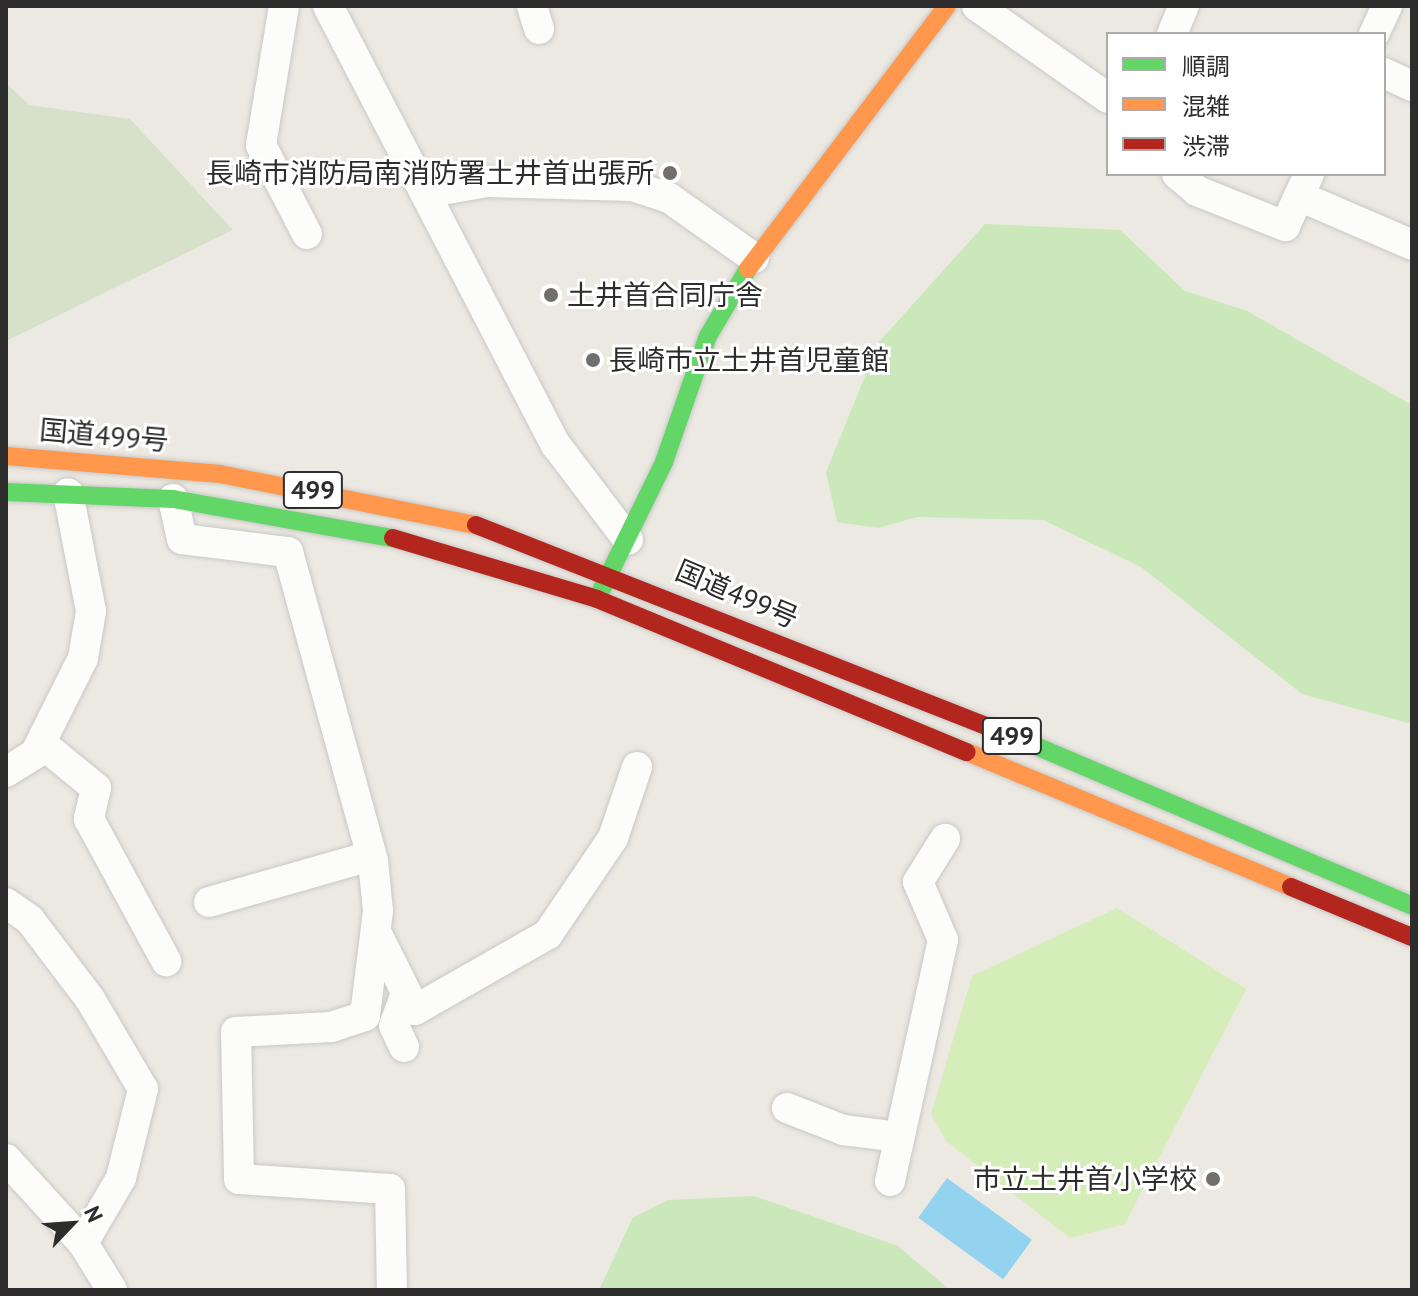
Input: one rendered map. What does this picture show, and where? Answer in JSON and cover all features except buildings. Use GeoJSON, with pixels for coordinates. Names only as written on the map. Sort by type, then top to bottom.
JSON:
{"type":"FeatureCollection","features":[{"type":"Feature","properties":{"kind":"main road"},"geometry":{"type":"LineString","coordinates":[[597,599],[628,540],[708,336],[754,258],[947,6]]}},
{"type":"Feature","properties":{"kind":"main road","name":"国道499号"},"geometry":{"type":"LineString","coordinates":[[6,456],[189,470],[379,500],[492,528],[610,571],[1412,906]]}},
{"type":"Feature","properties":{"kind":"main road","name":"国道499号"},"geometry":{"type":"LineString","coordinates":[[6,492],[173,499],[314,520],[469,555],[597,599],[1412,937]]}},
{"type":"Feature","properties":{"kind":"street"},"geometry":{"type":"LineString","coordinates":[[284,6],[261,145],[307,234]]}},
{"type":"Feature","properties":{"kind":"street"},"geometry":{"type":"LineString","coordinates":[[328,6],[556,445],[628,540]]}},
{"type":"Feature","properties":{"kind":"street"},"geometry":{"type":"LineString","coordinates":[[977,6],[1106,97]]}},
{"type":"Feature","properties":{"kind":"street"},"geometry":{"type":"LineString","coordinates":[[1173,32],[1184,6]]}},
{"type":"Feature","properties":{"kind":"street"},"geometry":{"type":"LineString","coordinates":[[1375,32],[1387,6]]}},
{"type":"Feature","properties":{"kind":"street"},"geometry":{"type":"LineString","coordinates":[[1386,74],[1412,86]]}},
{"type":"Feature","properties":{"kind":"street"},"geometry":{"type":"LineString","coordinates":[[1179,176],[1197,191],[1285,226],[1304,185],[1412,245]]}},
{"type":"Feature","properties":{"kind":"street"},"geometry":{"type":"LineString","coordinates":[[425,193],[487,182],[632,186],[669,198],[754,258]]}},
{"type":"Feature","properties":{"kind":"street"},"geometry":{"type":"LineString","coordinates":[[6,772],[41,743],[83,658],[91,611],[68,493]]}},
{"type":"Feature","properties":{"kind":"street"},"geometry":{"type":"LineString","coordinates":[[173,499],[182,539],[288,552],[371,856],[376,932],[365,1016],[331,1027],[236,1032],[239,1179],[390,1189],[392,1290]]}},
{"type":"Feature","properties":{"kind":"street"},"geometry":{"type":"LineString","coordinates":[[41,743],[96,788],[89,819],[166,961]]}},
{"type":"Feature","properties":{"kind":"street"},"geometry":{"type":"LineString","coordinates":[[376,932],[415,1010],[558,924],[613,838],[637,767]]}},
{"type":"Feature","properties":{"kind":"street"},"geometry":{"type":"LineString","coordinates":[[890,1181],[943,940],[918,882],[945,839]]}},
{"type":"Feature","properties":{"kind":"street"},"geometry":{"type":"LineString","coordinates":[[209,902],[371,856]]}},
{"type":"Feature","properties":{"kind":"street"},"geometry":{"type":"LineString","coordinates":[[6,903],[30,920],[90,999],[143,1089],[121,1178],[83,1243]]}},
{"type":"Feature","properties":{"kind":"street"},"geometry":{"type":"LineString","coordinates":[[404,1047],[394,1026],[406,993]]}},
{"type":"Feature","properties":{"kind":"street"},"geometry":{"type":"LineString","coordinates":[[787,1108],[843,1130],[899,1137]]}},
{"type":"Feature","properties":{"kind":"street"},"geometry":{"type":"LineString","coordinates":[[6,1159],[83,1243],[112,1290]]}},
{"type":"Feature","properties":{"kind":"green space"},"geometry":{"type":"Polygon","coordinates":[[[6,83],[29,105],[130,119],[233,230],[6,341],[6,83]]]}},
{"type":"Feature","properties":{"kind":"green space"},"geometry":{"type":"Polygon","coordinates":[[[985,224],[1120,230],[1185,291],[1247,311],[1412,405],[1412,724],[1302,694],[1141,567],[1043,520],[917,517],[878,528],[837,522],[826,472],[879,342],[985,224]]]}},
{"type":"Feature","properties":{"kind":"green space"},"geometry":{"type":"Polygon","coordinates":[[[1117,908],[1246,989],[1125,1224],[1070,1238],[946,1141],[931,1114],[972,976],[1117,908]]]}},
{"type":"Feature","properties":{"kind":"green space"},"geometry":{"type":"Polygon","coordinates":[[[754,1196],[898,1246],[950,1290],[599,1290],[633,1217],[669,1200],[754,1196]]]}},
{"type":"Feature","properties":{"kind":"water"},"geometry":{"type":"Polygon","coordinates":[[[947,1178],[1032,1240],[1003,1279],[918,1218],[947,1178]]]}},
{"type":"Feature","properties":{"kind":"traffic: fast"},"geometry":{"type":"LineString","coordinates":[[597,599],[664,462],[708,336],[748,269]]}},
{"type":"Feature","properties":{"kind":"traffic: fast"},"geometry":{"type":"LineString","coordinates":[[6,492],[173,499],[393,538]]}},
{"type":"Feature","properties":{"kind":"traffic: fast"},"geometry":{"type":"LineString","coordinates":[[1024,741],[1412,906]]}},
{"type":"Feature","properties":{"kind":"traffic: slow"},"geometry":{"type":"LineString","coordinates":[[748,269],[947,6]]}},
{"type":"Feature","properties":{"kind":"traffic: slow"},"geometry":{"type":"LineString","coordinates":[[6,456],[220,474],[476,525]]}},
{"type":"Feature","properties":{"kind":"traffic: slow"},"geometry":{"type":"LineString","coordinates":[[967,752],[1291,887]]}},
{"type":"Feature","properties":{"kind":"traffic: jam"},"geometry":{"type":"LineString","coordinates":[[476,525],[1024,741]]}},
{"type":"Feature","properties":{"kind":"traffic: jam"},"geometry":{"type":"LineString","coordinates":[[393,538],[597,599],[967,752]]}},
{"type":"Feature","properties":{"kind":"traffic: jam"},"geometry":{"type":"LineString","coordinates":[[1291,887],[1412,937]]}},
{"type":"Feature","properties":{"kind":"place","name":"長崎市消防局南消防署土井首出張所"},"geometry":{"type":"Point","coordinates":[670,173]}},
{"type":"Feature","properties":{"kind":"place","name":"土井首合同庁舎"},"geometry":{"type":"Point","coordinates":[551,295]}},
{"type":"Feature","properties":{"kind":"place","name":"長崎市立土井首児童館"},"geometry":{"type":"Point","coordinates":[593,360]}},
{"type":"Feature","properties":{"kind":"place","name":"市立土井首小学校"},"geometry":{"type":"Point","coordinates":[1213,1179]}}]}
